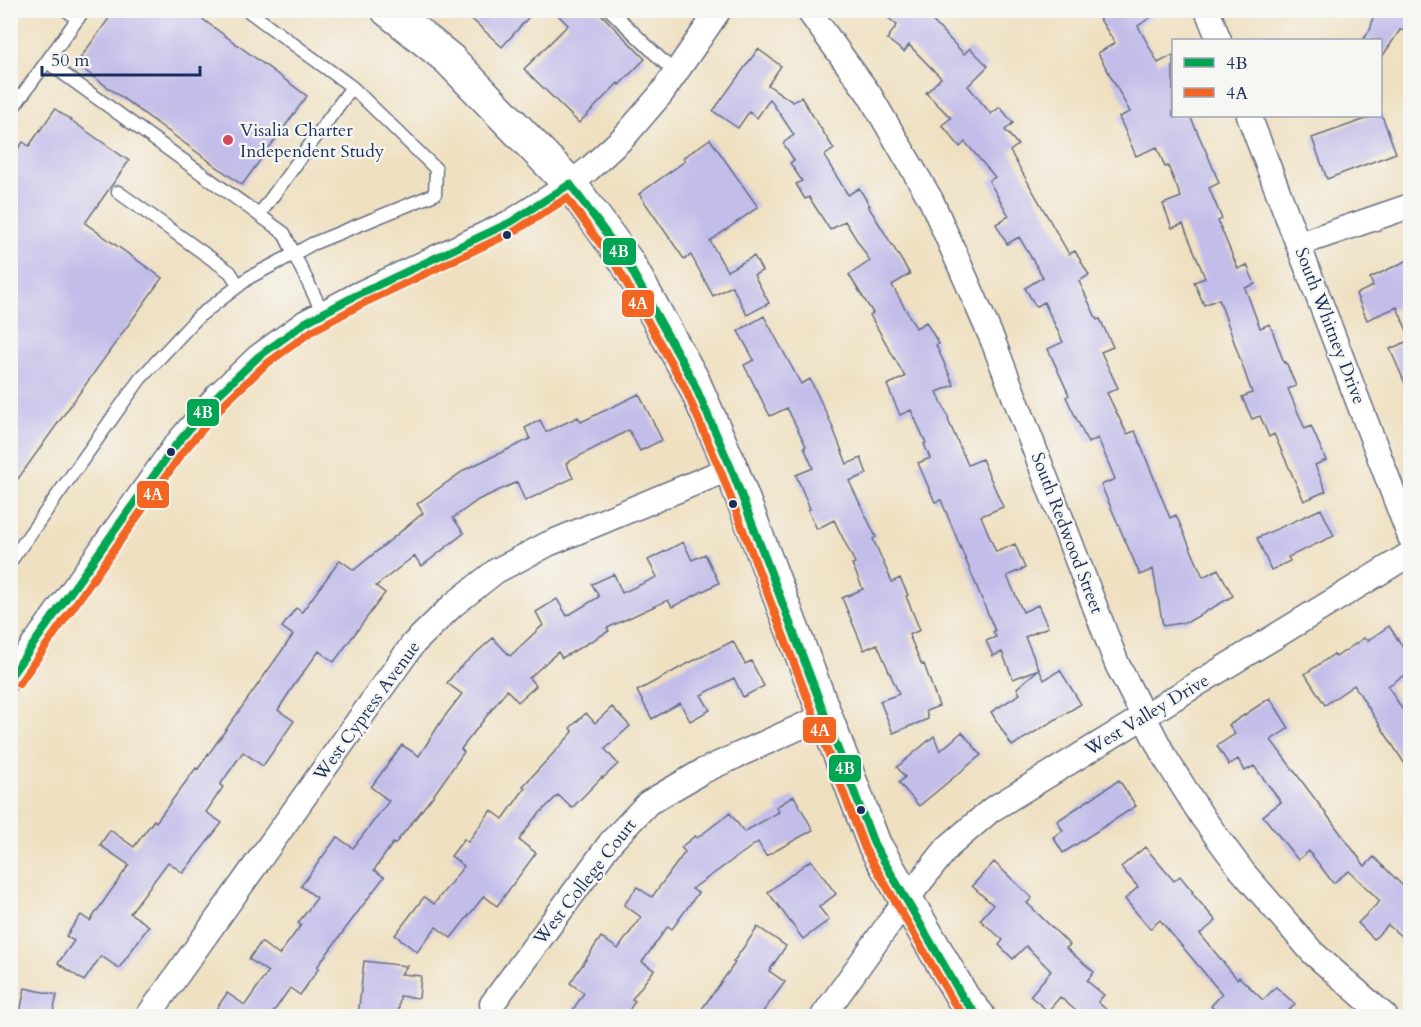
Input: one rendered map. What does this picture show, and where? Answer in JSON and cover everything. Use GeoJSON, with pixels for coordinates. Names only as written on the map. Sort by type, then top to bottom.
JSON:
{"type":"FeatureCollection","features":[{"type":"Feature","properties":{"kind":"street"},"geometry":{"type":"LineString","coordinates":[[388,10],[449,59],[570,184],[627,262],[693,381],[731,468],[874,844],[963,998],[978,1017]]}},
{"type":"Feature","properties":{"kind":"street"},"geometry":{"type":"LineString","coordinates":[[10,678],[175,446],[211,404],[258,357],[306,322],[357,295],[511,222],[589,170],[624,137],[661,94],[719,10]]}},
{"type":"Feature","properties":{"kind":"street","name":"South Redwood Street"},"geometry":{"type":"LineString","coordinates":[[808,10],[869,94],[931,200],[993,341],[1117,664],[1164,756],[1203,818],[1243,872],[1313,953],[1384,1017]]}},
{"type":"Feature","properties":{"kind":"street"},"geometry":{"type":"LineString","coordinates":[[1211,11],[1219,39]]}},
{"type":"Feature","properties":{"kind":"street","name":"South Whitney Drive"},"geometry":{"type":"LineString","coordinates":[[1249,117],[1410,537]]}},
{"type":"Feature","properties":{"kind":"street"},"geometry":{"type":"LineString","coordinates":[[1299,244],[1410,206]]}},
{"type":"Feature","properties":{"kind":"street","name":"West Cypress Avenue"},"geometry":{"type":"LineString","coordinates":[[148,1017],[413,644],[453,605],[496,571],[548,544],[731,468]]}},
{"type":"Feature","properties":{"kind":"street","name":"West Valley Drive"},"geometry":{"type":"LineString","coordinates":[[823,1017],[905,901],[948,847],[991,810],[1410,554]]}},
{"type":"Feature","properties":{"kind":"street","name":"West College Court"},"geometry":{"type":"LineString","coordinates":[[492,1004],[611,842],[648,803],[703,771],[824,716]]}},
{"type":"Feature","properties":{"kind":"lane"},"geometry":{"type":"LineString","coordinates":[[10,112],[81,15],[66,10]]}},
{"type":"Feature","properties":{"kind":"lane"},"geometry":{"type":"LineString","coordinates":[[10,562],[140,380],[198,317],[250,277],[312,244],[435,194],[436,170],[352,87],[247,10]]}},
{"type":"Feature","properties":{"kind":"lane"},"geometry":{"type":"LineString","coordinates":[[610,10],[675,73]]}},
{"type":"Feature","properties":{"kind":"lane"},"geometry":{"type":"LineString","coordinates":[[47,62],[284,233],[323,313]]}},
{"type":"Feature","properties":{"kind":"lane"},"geometry":{"type":"LineString","coordinates":[[259,215],[352,87]]}},
{"type":"Feature","properties":{"kind":"lane"},"geometry":{"type":"LineString","coordinates":[[118,192],[230,272],[239,286]]}},
{"type":"Feature","properties":{"kind":"building","name":"Visalia Charter Independent Study"},"geometry":{"type":"Polygon","coordinates":[[[115,10],[190,10],[307,96],[242,185],[76,64],[115,10]]]}},
{"type":"Feature","properties":{"kind":"building"},"geometry":{"type":"Polygon","coordinates":[[[462,10],[535,10],[502,47],[462,10]]]}},
{"type":"Feature","properties":{"kind":"building"},"geometry":{"type":"Polygon","coordinates":[[[553,10],[597,10],[645,59],[579,123],[524,69],[568,25],[553,10]]]}},
{"type":"Feature","properties":{"kind":"building"},"geometry":{"type":"Polygon","coordinates":[[[878,10],[922,10],[964,54],[970,48],[988,66],[968,86],[991,114],[1000,107],[1013,123],[1005,130],[1018,145],[1010,151],[1069,254],[1075,251],[1089,275],[1079,281],[1097,320],[1100,319],[1113,347],[1101,352],[1118,388],[1107,393],[1127,434],[1135,431],[1170,518],[1176,515],[1203,577],[1218,569],[1233,596],[1188,622],[1163,626],[1153,569],[1140,575],[1101,485],[1115,479],[1098,438],[1088,443],[1066,397],[1069,395],[1048,349],[1063,342],[1044,302],[1036,307],[1025,288],[1043,277],[1019,237],[1007,244],[996,224],[1009,216],[989,181],[995,177],[965,142],[960,147],[942,125],[951,118],[926,93],[941,78],[909,45],[904,52],[887,39],[897,25],[878,10]]]}},
{"type":"Feature","properties":{"kind":"building"},"geometry":{"type":"Polygon","coordinates":[[[1094,10],[1161,10],[1138,26],[1158,63],[1172,56],[1172,117],[1190,117],[1209,158],[1219,183],[1209,188],[1222,219],[1218,221],[1238,269],[1247,265],[1255,284],[1245,288],[1260,328],[1270,324],[1284,363],[1286,362],[1296,386],[1288,389],[1305,429],[1311,426],[1326,460],[1315,465],[1326,491],[1304,501],[1274,434],[1269,437],[1260,416],[1252,419],[1242,397],[1252,393],[1219,299],[1204,305],[1194,282],[1205,278],[1183,224],[1172,228],[1163,204],[1181,197],[1168,166],[1165,167],[1157,147],[1136,156],[1119,117],[1130,112],[1098,53],[1115,43],[1094,10]]]}},
{"type":"Feature","properties":{"kind":"building"},"geometry":{"type":"Polygon","coordinates":[[[1374,10],[1410,10],[1410,31],[1400,30],[1382,57],[1382,39],[1364,39],[1371,28],[1374,10]]]}},
{"type":"Feature","properties":{"kind":"building"},"geometry":{"type":"Polygon","coordinates":[[[758,49],[781,66],[768,85],[793,102],[801,97],[834,149],[824,156],[848,195],[859,188],[910,274],[892,285],[916,328],[926,322],[939,344],[936,345],[954,385],[937,392],[968,465],[982,459],[1003,507],[981,516],[996,552],[1015,544],[1025,568],[1007,576],[1023,612],[1038,605],[1048,627],[1025,637],[1039,669],[1013,679],[1002,652],[993,656],[986,641],[996,637],[993,632],[995,631],[941,500],[935,502],[918,463],[930,458],[924,444],[926,443],[911,410],[900,415],[887,385],[905,377],[870,315],[873,313],[849,275],[870,261],[845,221],[830,230],[809,197],[805,199],[796,184],[802,181],[790,163],[794,160],[783,143],[794,135],[770,99],[757,118],[749,112],[738,128],[713,111],[758,49]]]}},
{"type":"Feature","properties":{"kind":"building"},"geometry":{"type":"Polygon","coordinates":[[[55,109],[129,161],[85,223],[162,278],[10,490],[10,159],[23,142],[29,146],[55,109]]]}},
{"type":"Feature","properties":{"kind":"building"},"geometry":{"type":"Polygon","coordinates":[[[1382,116],[1396,153],[1327,179],[1312,138],[1371,117],[1382,116]]]}},
{"type":"Feature","properties":{"kind":"building"},"geometry":{"type":"Polygon","coordinates":[[[710,139],[758,207],[710,241],[727,271],[754,256],[762,271],[754,275],[769,303],[747,315],[732,286],[713,296],[691,255],[684,259],[639,194],[685,161],[683,158],[710,139]]]}},
{"type":"Feature","properties":{"kind":"building"},"geometry":{"type":"Polygon","coordinates":[[[1410,259],[1410,338],[1397,307],[1367,320],[1356,294],[1373,286],[1370,278],[1410,259]]]}},
{"type":"Feature","properties":{"kind":"building"},"geometry":{"type":"Polygon","coordinates":[[[764,316],[801,384],[810,379],[847,464],[861,458],[867,474],[849,481],[876,537],[873,539],[892,582],[900,578],[920,630],[909,635],[922,665],[924,664],[939,706],[926,711],[928,719],[893,733],[880,701],[899,694],[877,644],[864,650],[842,598],[863,589],[852,564],[855,563],[834,520],[817,529],[796,475],[813,468],[804,447],[806,446],[787,408],[770,416],[744,365],[754,360],[738,331],[764,316]]]}},
{"type":"Feature","properties":{"kind":"building"},"geometry":{"type":"Polygon","coordinates":[[[1410,340],[1410,395],[1390,349],[1410,340]]]}},
{"type":"Feature","properties":{"kind":"building"},"geometry":{"type":"Polygon","coordinates":[[[639,394],[662,440],[640,451],[629,430],[566,463],[573,478],[525,501],[517,482],[478,500],[453,518],[464,533],[422,566],[414,556],[376,586],[385,593],[334,662],[319,651],[278,710],[294,721],[263,766],[243,752],[220,785],[223,787],[206,812],[222,823],[183,873],[168,862],[130,913],[149,926],[119,968],[101,956],[84,981],[58,963],[74,941],[66,936],[81,915],[90,921],[129,865],[100,845],[110,830],[134,847],[154,820],[156,822],[196,768],[198,769],[293,635],[282,627],[296,608],[302,612],[340,560],[354,570],[423,513],[417,504],[466,469],[530,439],[525,428],[540,420],[546,432],[578,417],[581,422],[639,394]]]}},
{"type":"Feature","properties":{"kind":"building"},"geometry":{"type":"Polygon","coordinates":[[[1321,509],[1334,536],[1288,557],[1290,561],[1271,570],[1257,538],[1321,509]]]}},
{"type":"Feature","properties":{"kind":"building"},"geometry":{"type":"Polygon","coordinates":[[[683,542],[692,560],[705,554],[719,583],[672,607],[668,600],[607,628],[609,631],[562,658],[558,652],[529,678],[536,686],[518,702],[507,690],[461,749],[464,752],[433,796],[395,844],[393,843],[374,870],[384,877],[317,967],[319,968],[300,995],[290,988],[270,1017],[211,1017],[227,993],[245,1005],[268,972],[249,959],[261,942],[279,955],[301,925],[298,923],[317,898],[301,886],[337,837],[353,848],[389,801],[371,787],[402,745],[419,756],[462,694],[447,683],[457,670],[493,638],[510,656],[543,625],[536,612],[557,599],[567,616],[599,597],[592,584],[614,574],[622,593],[657,577],[648,560],[683,542]]]}},
{"type":"Feature","properties":{"kind":"building"},"geometry":{"type":"Polygon","coordinates":[[[1389,626],[1410,658],[1410,671],[1388,686],[1410,722],[1410,772],[1354,685],[1325,705],[1305,674],[1334,654],[1336,657],[1364,638],[1367,641],[1389,626]]]}},
{"type":"Feature","properties":{"kind":"building"},"geometry":{"type":"Polygon","coordinates":[[[733,641],[745,664],[751,661],[764,686],[743,697],[734,678],[701,695],[710,710],[690,721],[680,703],[652,719],[637,691],[733,641]]]}},
{"type":"Feature","properties":{"kind":"building"},"geometry":{"type":"Polygon","coordinates":[[[1039,669],[1044,680],[1060,670],[1081,704],[1012,746],[991,712],[1020,694],[1017,688],[1039,669]]]}},
{"type":"Feature","properties":{"kind":"building"},"geometry":{"type":"Polygon","coordinates":[[[1270,698],[1289,728],[1271,740],[1365,866],[1374,857],[1410,893],[1410,944],[1388,925],[1374,939],[1358,923],[1380,901],[1349,871],[1333,883],[1309,851],[1298,860],[1263,816],[1281,802],[1254,766],[1245,771],[1238,759],[1229,765],[1217,746],[1235,734],[1229,725],[1270,698]]]}},
{"type":"Feature","properties":{"kind":"building"},"geometry":{"type":"Polygon","coordinates":[[[612,707],[630,726],[605,749],[618,764],[572,808],[558,795],[533,820],[519,840],[536,853],[497,906],[484,896],[451,938],[436,927],[417,952],[395,935],[424,897],[434,904],[464,866],[451,856],[464,839],[468,842],[491,810],[503,819],[525,788],[523,786],[573,732],[570,728],[586,713],[595,723],[612,707]]]}},
{"type":"Feature","properties":{"kind":"building"},"geometry":{"type":"Polygon","coordinates":[[[962,732],[981,755],[919,806],[899,783],[905,777],[897,767],[934,736],[940,751],[962,732]]]}},
{"type":"Feature","properties":{"kind":"building"},"geometry":{"type":"Polygon","coordinates":[[[1119,780],[1136,806],[1063,853],[1053,837],[1063,831],[1057,821],[1119,780]]]}},
{"type":"Feature","properties":{"kind":"building"},"geometry":{"type":"Polygon","coordinates":[[[794,796],[813,830],[766,856],[758,842],[692,889],[698,893],[672,929],[668,926],[642,962],[654,970],[632,999],[635,1001],[625,1017],[568,1017],[584,993],[570,983],[601,937],[618,949],[641,917],[624,905],[637,887],[652,897],[685,852],[681,847],[730,813],[744,832],[779,812],[776,807],[794,796]]]}},
{"type":"Feature","properties":{"kind":"building"},"geometry":{"type":"Polygon","coordinates":[[[1145,847],[1174,881],[1180,876],[1216,921],[1200,934],[1237,979],[1239,977],[1263,1000],[1276,987],[1295,1004],[1283,1017],[1222,1017],[1211,1006],[1222,994],[1160,920],[1150,929],[1125,899],[1138,887],[1121,867],[1145,847]]]}},
{"type":"Feature","properties":{"kind":"building"},"geometry":{"type":"Polygon","coordinates":[[[811,860],[836,894],[819,907],[829,920],[803,939],[768,892],[811,860]]]}},
{"type":"Feature","properties":{"kind":"building"},"geometry":{"type":"Polygon","coordinates":[[[994,862],[1032,898],[1027,903],[1070,945],[1066,948],[1094,972],[1087,981],[1104,995],[1098,1002],[1114,1017],[1083,1017],[1060,997],[1048,1011],[1030,996],[1051,971],[1026,946],[1013,959],[999,945],[1003,940],[980,920],[993,905],[972,886],[994,862]]]}},
{"type":"Feature","properties":{"kind":"building"},"geometry":{"type":"Polygon","coordinates":[[[758,927],[786,946],[769,971],[785,982],[759,1017],[696,1017],[735,963],[733,962],[758,927]]]}},
{"type":"Feature","properties":{"kind":"building"},"geometry":{"type":"Polygon","coordinates":[[[364,961],[407,966],[401,974],[421,976],[419,998],[400,996],[398,1017],[358,1017],[364,961]]]}},
{"type":"Feature","properties":{"kind":"building"},"geometry":{"type":"Polygon","coordinates":[[[25,988],[57,995],[52,1017],[19,1017],[25,988]]]}},
{"type":"Feature","properties":{"kind":"transit line","name":"4B"},"geometry":{"type":"LineString","coordinates":[[10,677],[175,446],[218,395],[258,357],[306,322],[357,295],[511,222],[570,184],[627,262],[693,381],[731,468],[874,844],[963,998],[978,1016]]}},
{"type":"Feature","properties":{"kind":"transit line","name":"4A"},"geometry":{"type":"LineString","coordinates":[[19,684],[183,452],[226,402],[265,365],[312,331],[362,304],[515,231],[567,198],[618,268],[684,386],[721,472],[865,849],[954,1003],[965,1016]]}},
{"type":"Feature","properties":{"kind":"place","name":"Visalia Charter Independent Study"},"geometry":{"type":"Point","coordinates":[228,140]}}]}
